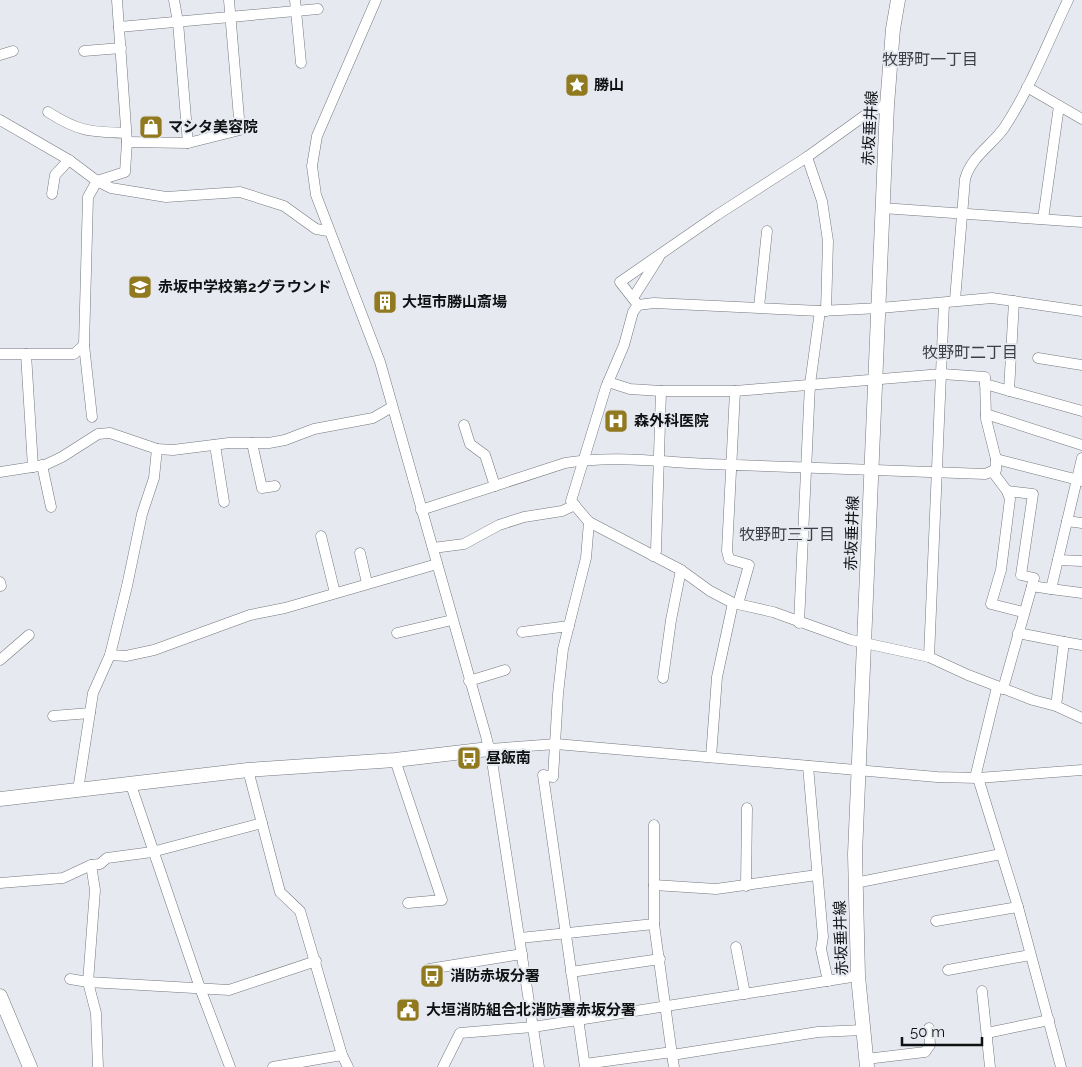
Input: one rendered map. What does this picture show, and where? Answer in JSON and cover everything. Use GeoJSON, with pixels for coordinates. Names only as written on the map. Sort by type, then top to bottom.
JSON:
{"type":"FeatureCollection","features":[{"type":"Feature","properties":{"kind":"main road","name":"赤坂垂井線"},"geometry":{"type":"LineString","coordinates":[[867,1063],[858,976],[855,883],[858,771],[880,308],[887,104],[893,29],[898,0]]}},
{"type":"Feature","properties":{"kind":"main road"},"geometry":{"type":"LineString","coordinates":[[0,799],[248,770],[395,760],[489,749]]}},
{"type":"Feature","properties":{"kind":"main road"},"geometry":{"type":"LineString","coordinates":[[1,1000],[30,1067]]}},
{"type":"Feature","properties":{"kind":"street"},"geometry":{"type":"LineString","coordinates":[[92,418],[84,345],[88,197],[97,181],[125,172],[127,137],[117,0]]}},
{"type":"Feature","properties":{"kind":"street"},"geometry":{"type":"LineString","coordinates":[[174,0],[178,22],[188,144]]}},
{"type":"Feature","properties":{"kind":"street"},"geometry":{"type":"LineString","coordinates":[[48,112],[70,126],[88,132],[188,144],[240,130],[229,0]]}},
{"type":"Feature","properties":{"kind":"street"},"geometry":{"type":"LineString","coordinates":[[376,0],[317,136],[312,166],[316,195],[328,231],[370,333],[489,749],[539,1067]]}},
{"type":"Feature","properties":{"kind":"street"},"geometry":{"type":"LineString","coordinates":[[929,657],[942,374],[965,179],[969,166],[1003,129],[1027,87],[1068,0]]}},
{"type":"Feature","properties":{"kind":"street"},"geometry":{"type":"LineString","coordinates":[[119,28],[230,17],[296,5],[318,9]]}},
{"type":"Feature","properties":{"kind":"street"},"geometry":{"type":"LineString","coordinates":[[296,5],[301,63]]}},
{"type":"Feature","properties":{"kind":"street"},"geometry":{"type":"LineString","coordinates":[[84,50],[121,48]]}},
{"type":"Feature","properties":{"kind":"street"},"geometry":{"type":"LineString","coordinates":[[0,55],[13,51]]}},
{"type":"Feature","properties":{"kind":"street"},"geometry":{"type":"LineString","coordinates":[[1027,87],[1082,119]]}},
{"type":"Feature","properties":{"kind":"street"},"geometry":{"type":"LineString","coordinates":[[887,104],[871,110],[807,157],[620,282],[635,302],[654,304],[823,311],[992,298],[1082,311]]}},
{"type":"Feature","properties":{"kind":"street"},"geometry":{"type":"LineString","coordinates":[[1043,219],[1059,106]]}},
{"type":"Feature","properties":{"kind":"street"},"geometry":{"type":"LineString","coordinates":[[0,120],[69,160],[97,181],[111,188],[166,197],[240,192],[284,206],[316,229],[328,231]]}},
{"type":"Feature","properties":{"kind":"street"},"geometry":{"type":"LineString","coordinates":[[799,623],[810,384],[823,311],[828,241],[822,201],[807,157]]}},
{"type":"Feature","properties":{"kind":"street"},"geometry":{"type":"LineString","coordinates":[[52,194],[55,175],[69,160]]}},
{"type":"Feature","properties":{"kind":"street"},"geometry":{"type":"LineString","coordinates":[[882,208],[961,212],[1082,222]]}},
{"type":"Feature","properties":{"kind":"street"},"geometry":{"type":"LineString","coordinates":[[759,307],[767,232]]}},
{"type":"Feature","properties":{"kind":"street"},"geometry":{"type":"LineString","coordinates":[[663,252],[635,302],[624,345],[608,382],[583,460],[572,501],[589,522],[681,570],[710,592],[736,603],[773,612],[799,623],[864,643],[929,657],[1000,688],[1056,706],[1082,718]]}},
{"type":"Feature","properties":{"kind":"street"},"geometry":{"type":"LineString","coordinates":[[1010,391],[1014,301]]}},
{"type":"Feature","properties":{"kind":"street"},"geometry":{"type":"LineString","coordinates":[[0,354],[74,354],[84,345]]}},
{"type":"Feature","properties":{"kind":"street"},"geometry":{"type":"LineString","coordinates":[[26,354],[37,466],[51,507]]}},
{"type":"Feature","properties":{"kind":"street"},"geometry":{"type":"LineString","coordinates":[[1038,358],[1082,364]]}},
{"type":"Feature","properties":{"kind":"street"},"geometry":{"type":"LineString","coordinates":[[421,510],[566,463],[583,460],[938,473],[985,474],[996,470],[996,459],[986,414],[985,377],[942,374],[735,391],[630,389],[608,382]]}},
{"type":"Feature","properties":{"kind":"street"},"geometry":{"type":"LineString","coordinates":[[985,384],[1082,411]]}},
{"type":"Feature","properties":{"kind":"street"},"geometry":{"type":"LineString","coordinates":[[653,556],[656,551],[661,391]]}},
{"type":"Feature","properties":{"kind":"street"},"geometry":{"type":"LineString","coordinates":[[711,757],[717,677],[736,603],[749,565],[729,559],[727,552],[735,391]]}},
{"type":"Feature","properties":{"kind":"street"},"geometry":{"type":"LineString","coordinates":[[0,472],[37,466],[62,457],[98,434],[110,433],[157,449],[173,450],[252,443],[284,440],[314,429],[373,418],[392,407]]}},
{"type":"Feature","properties":{"kind":"street"},"geometry":{"type":"LineString","coordinates":[[986,414],[1082,445]]}},
{"type":"Feature","properties":{"kind":"street"},"geometry":{"type":"LineString","coordinates":[[464,425],[470,444],[485,455],[495,486]]}},
{"type":"Feature","properties":{"kind":"street"},"geometry":{"type":"LineString","coordinates":[[252,443],[262,488],[274,486]]}},
{"type":"Feature","properties":{"kind":"street"},"geometry":{"type":"LineString","coordinates":[[215,445],[224,502]]}},
{"type":"Feature","properties":{"kind":"street"},"geometry":{"type":"LineString","coordinates":[[78,790],[93,692],[110,655],[142,514],[154,478],[157,449]]}},
{"type":"Feature","properties":{"kind":"street"},"geometry":{"type":"LineString","coordinates":[[1051,589],[1067,521],[1080,480],[1082,458]]}},
{"type":"Feature","properties":{"kind":"street"},"geometry":{"type":"LineString","coordinates":[[996,459],[1080,480]]}},
{"type":"Feature","properties":{"kind":"street"},"geometry":{"type":"LineString","coordinates":[[992,471],[1007,491],[1010,499],[1001,570],[991,604],[1023,612]]}},
{"type":"Feature","properties":{"kind":"street"},"geometry":{"type":"LineString","coordinates":[[1007,491],[1033,494],[1021,575],[1034,578],[1000,688],[977,778],[1018,907],[1061,1067]]}},
{"type":"Feature","properties":{"kind":"street"},"geometry":{"type":"LineString","coordinates":[[433,548],[464,544],[499,525],[524,517],[562,511],[575,505]]}},
{"type":"Feature","properties":{"kind":"street"},"geometry":{"type":"LineString","coordinates":[[1067,521],[1082,523]]}},
{"type":"Feature","properties":{"kind":"street"},"geometry":{"type":"LineString","coordinates":[[589,522],[586,558],[568,626],[558,694],[553,777],[543,775],[585,1066],[818,1032],[863,1030]]}},
{"type":"Feature","properties":{"kind":"street"},"geometry":{"type":"LineString","coordinates":[[322,536],[335,593]]}},
{"type":"Feature","properties":{"kind":"street"},"geometry":{"type":"LineString","coordinates":[[360,553],[367,583]]}},
{"type":"Feature","properties":{"kind":"street"},"geometry":{"type":"LineString","coordinates":[[1058,560],[1082,561]]}},
{"type":"Feature","properties":{"kind":"street"},"geometry":{"type":"LineString","coordinates":[[110,655],[126,656],[154,650],[250,615],[285,608],[437,564]]}},
{"type":"Feature","properties":{"kind":"street"},"geometry":{"type":"LineString","coordinates":[[663,678],[671,620],[681,570]]}},
{"type":"Feature","properties":{"kind":"street"},"geometry":{"type":"LineString","coordinates":[[1032,586],[1082,593]]}},
{"type":"Feature","properties":{"kind":"street"},"geometry":{"type":"LineString","coordinates":[[397,633],[452,620]]}},
{"type":"Feature","properties":{"kind":"street"},"geometry":{"type":"LineString","coordinates":[[522,632],[568,626]]}},
{"type":"Feature","properties":{"kind":"street"},"geometry":{"type":"LineString","coordinates":[[1018,633],[1082,645]]}},
{"type":"Feature","properties":{"kind":"street"},"geometry":{"type":"LineString","coordinates":[[0,660],[29,635]]}},
{"type":"Feature","properties":{"kind":"street"},"geometry":{"type":"LineString","coordinates":[[1056,706],[1064,642]]}},
{"type":"Feature","properties":{"kind":"street"},"geometry":{"type":"LineString","coordinates":[[469,680],[505,670]]}},
{"type":"Feature","properties":{"kind":"street"},"geometry":{"type":"LineString","coordinates":[[53,716],[90,714]]}},
{"type":"Feature","properties":{"kind":"street"},"geometry":{"type":"LineString","coordinates":[[489,749],[556,744],[858,771],[977,778],[1082,770]]}},
{"type":"Feature","properties":{"kind":"street"},"geometry":{"type":"LineString","coordinates":[[395,760],[442,900],[408,903]]}},
{"type":"Feature","properties":{"kind":"street"},"geometry":{"type":"LineString","coordinates":[[808,766],[823,936],[821,949],[828,981]]}},
{"type":"Feature","properties":{"kind":"street"},"geometry":{"type":"LineString","coordinates":[[248,770],[280,892],[300,911],[342,1055],[348,1067]]}},
{"type":"Feature","properties":{"kind":"street"},"geometry":{"type":"LineString","coordinates":[[131,785],[152,852],[230,1067]]}},
{"type":"Feature","properties":{"kind":"street"},"geometry":{"type":"LineString","coordinates":[[746,886],[747,808]]}},
{"type":"Feature","properties":{"kind":"street"},"geometry":{"type":"LineString","coordinates":[[0,883],[63,878],[100,864],[107,858],[152,852],[262,822]]}},
{"type":"Feature","properties":{"kind":"street"},"geometry":{"type":"LineString","coordinates":[[654,825],[654,924],[674,1067]]}},
{"type":"Feature","properties":{"kind":"street"},"geometry":{"type":"LineString","coordinates":[[855,883],[1001,854]]}},
{"type":"Feature","properties":{"kind":"street"},"geometry":{"type":"LineString","coordinates":[[91,866],[94,890],[88,982],[96,1013],[98,1067]]}},
{"type":"Feature","properties":{"kind":"street"},"geometry":{"type":"LineString","coordinates":[[654,885],[716,889],[817,875]]}},
{"type":"Feature","properties":{"kind":"street"},"geometry":{"type":"LineString","coordinates":[[936,921],[1018,907]]}},
{"type":"Feature","properties":{"kind":"street"},"geometry":{"type":"LineString","coordinates":[[520,938],[654,924]]}},
{"type":"Feature","properties":{"kind":"street"},"geometry":{"type":"LineString","coordinates":[[736,947],[745,994]]}},
{"type":"Feature","properties":{"kind":"street"},"geometry":{"type":"LineString","coordinates":[[429,969],[522,954]]}},
{"type":"Feature","properties":{"kind":"street"},"geometry":{"type":"LineString","coordinates":[[948,970],[1030,954]]}},
{"type":"Feature","properties":{"kind":"street"},"geometry":{"type":"LineString","coordinates":[[571,972],[660,959]]}},
{"type":"Feature","properties":{"kind":"street"},"geometry":{"type":"LineString","coordinates":[[70,979],[88,982],[229,990],[316,961]]}},
{"type":"Feature","properties":{"kind":"street"},"geometry":{"type":"LineString","coordinates":[[443,1067],[460,1033],[533,1027],[858,976]]}},
{"type":"Feature","properties":{"kind":"street"},"geometry":{"type":"LineString","coordinates":[[982,991],[990,1067]]}},
{"type":"Feature","properties":{"kind":"street"},"geometry":{"type":"LineString","coordinates":[[987,1032],[1049,1020]]}},
{"type":"Feature","properties":{"kind":"street"},"geometry":{"type":"LineString","coordinates":[[867,1063],[925,1052],[930,1045],[929,1028]]}},
{"type":"Feature","properties":{"kind":"street"},"geometry":{"type":"LineString","coordinates":[[274,1067],[342,1055]]}},
{"type":"Feature","properties":{"kind":"place","name":"勝山"},"geometry":{"type":"Point","coordinates":[577,85]}},
{"type":"Feature","properties":{"kind":"place","name":"マシタ美容院"},"geometry":{"type":"Point","coordinates":[151,127]}},
{"type":"Feature","properties":{"kind":"place","name":"赤坂中学校第2グラウンド"},"geometry":{"type":"Point","coordinates":[140,287]}},
{"type":"Feature","properties":{"kind":"place","name":"大垣市勝山斎場"},"geometry":{"type":"Point","coordinates":[385,302]}},
{"type":"Feature","properties":{"kind":"place","name":"森外科医院"},"geometry":{"type":"Point","coordinates":[616,421]}},
{"type":"Feature","properties":{"kind":"place","name":"昼飯南"},"geometry":{"type":"Point","coordinates":[469,758]}},
{"type":"Feature","properties":{"kind":"place","name":"消防赤坂分署"},"geometry":{"type":"Point","coordinates":[432,976]}},
{"type":"Feature","properties":{"kind":"place","name":"大垣消防組合北消防署赤坂分署"},"geometry":{"type":"Point","coordinates":[408,1010]}},
{"type":"Feature","properties":{"kind":"district","name":"牧野町一丁目"},"geometry":{"type":"Point","coordinates":[930,59]}},
{"type":"Feature","properties":{"kind":"district","name":"牧野町二丁目"},"geometry":{"type":"Point","coordinates":[970,352]}},
{"type":"Feature","properties":{"kind":"district","name":"牧野町三丁目"},"geometry":{"type":"Point","coordinates":[787,534]}}]}
